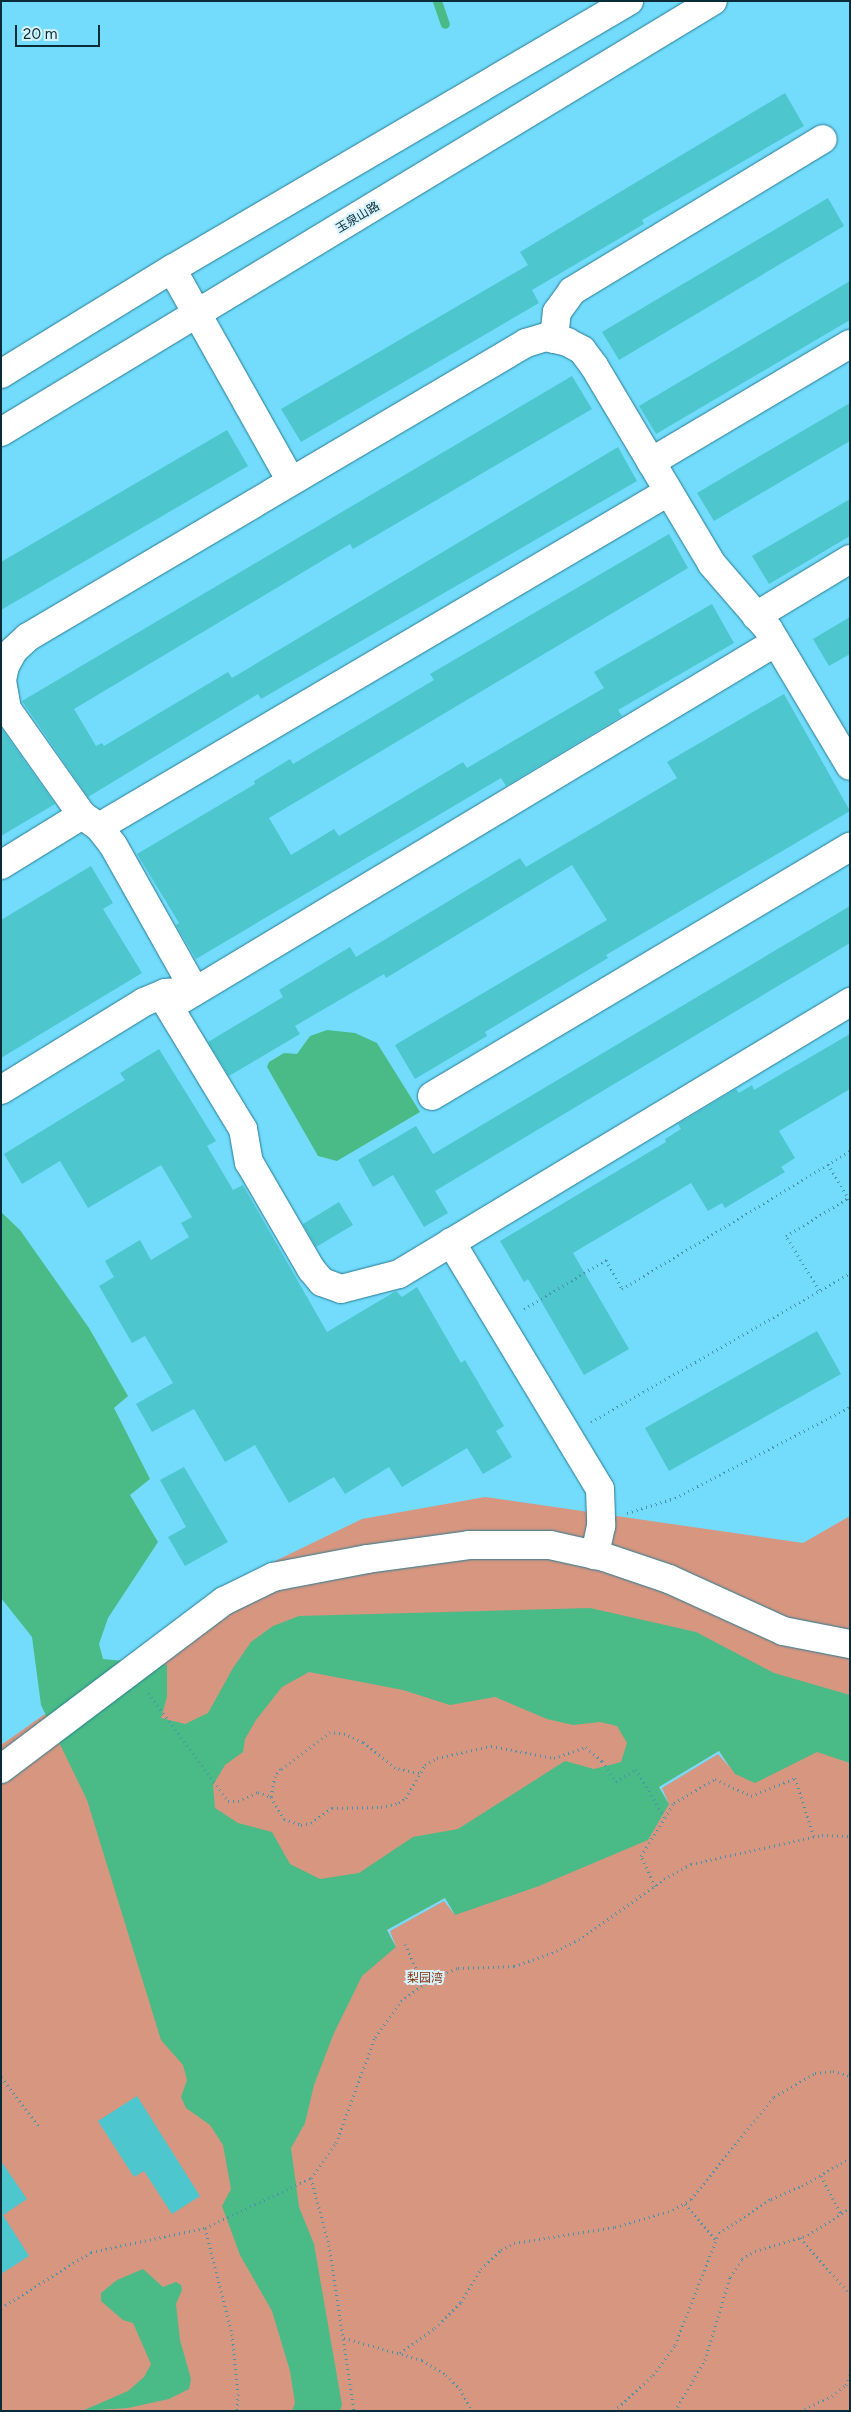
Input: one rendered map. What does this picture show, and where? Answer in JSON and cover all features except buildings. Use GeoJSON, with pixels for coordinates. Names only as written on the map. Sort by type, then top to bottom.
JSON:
{"type":"FeatureCollection","features":[{"type":"Feature","properties":{"kind":"street"},"geometry":{"type":"LineString","coordinates":[[1,374],[172,269],[629,1]]}},
{"type":"Feature","properties":{"kind":"street","name":"玉泉山路"},"geometry":{"type":"LineString","coordinates":[[1,432],[197,316],[713,1]]}},
{"type":"Feature","properties":{"kind":"street"},"geometry":{"type":"LineString","coordinates":[[554,339],[557,312],[572,291],[823,139]]}},
{"type":"Feature","properties":{"kind":"street"},"geometry":{"type":"LineString","coordinates":[[172,269],[291,481]]}},
{"type":"Feature","properties":{"kind":"street"},"geometry":{"type":"LineString","coordinates":[[195,991],[113,845],[90,821],[7,708],[2,695],[3,666],[14,650],[28,637],[526,343],[546,337],[582,350],[712,564],[776,642],[850,766]]}},
{"type":"Feature","properties":{"kind":"street"},"geometry":{"type":"LineString","coordinates":[[651,462],[850,344]]}},
{"type":"Feature","properties":{"kind":"street"},"geometry":{"type":"LineString","coordinates":[[1,865],[90,821],[668,492]]}},
{"type":"Feature","properties":{"kind":"street"},"geometry":{"type":"LineString","coordinates":[[756,616],[850,559]]}},
{"type":"Feature","properties":{"kind":"street"},"geometry":{"type":"LineString","coordinates":[[776,642],[169,1007],[243,1129],[249,1162],[322,1282],[341,1289],[380,1281],[399,1274],[850,1002]]}},
{"type":"Feature","properties":{"kind":"street"},"geometry":{"type":"LineString","coordinates":[[432,1096],[850,847]]}},
{"type":"Feature","properties":{"kind":"street"},"geometry":{"type":"LineString","coordinates":[[1,1090],[144,1002],[165,993],[195,991]]}},
{"type":"Feature","properties":{"kind":"street"},"geometry":{"type":"LineString","coordinates":[[451,1242],[600,1489],[601,1526],[595,1555]]}},
{"type":"Feature","properties":{"kind":"street"},"geometry":{"type":"LineString","coordinates":[[1,1769],[224,1601],[273,1576],[469,1546],[550,1545],[595,1555],[668,1579],[783,1631],[850,1644]]}},
{"type":"Feature","properties":{"kind":"path"},"geometry":{"type":"LineString","coordinates":[[501,1323],[606,1260],[622,1289],[850,1151]]}},
{"type":"Feature","properties":{"kind":"path"},"geometry":{"type":"LineString","coordinates":[[819,1290],[786,1236],[849,1199],[828,1164]]}},
{"type":"Feature","properties":{"kind":"path"},"geometry":{"type":"LineString","coordinates":[[569,1435],[850,1273]]}},
{"type":"Feature","properties":{"kind":"path"},"geometry":{"type":"LineString","coordinates":[[601,1526],[636,1509],[675,1498],[850,1407]]}},
{"type":"Feature","properties":{"kind":"path"},"geometry":{"type":"LineString","coordinates":[[130,1672],[167,1715],[183,1744],[225,1799],[233,1802],[258,1792],[271,1797],[284,1819],[302,1825],[311,1823],[332,1808],[381,1807],[399,1803],[406,1798],[419,1773],[437,1758],[491,1746],[554,1758],[586,1747],[602,1761],[616,1782],[636,1770],[665,1818]]}},
{"type":"Feature","properties":{"kind":"path"},"geometry":{"type":"LineString","coordinates":[[271,1797],[274,1776],[330,1732],[345,1734],[362,1742],[395,1768],[419,1773]]}},
{"type":"Feature","properties":{"kind":"path"},"geometry":{"type":"LineString","coordinates":[[655,1886],[641,1856],[674,1803],[715,1779],[751,1796],[795,1778],[814,1837]]}},
{"type":"Feature","properties":{"kind":"path"},"geometry":{"type":"LineString","coordinates":[[1,2308],[91,2252],[205,2228],[310,2178],[336,2143],[375,2037],[401,2001],[423,1984],[458,1968],[514,1966],[552,1953],[583,1937],[655,1886],[691,1864],[814,1837],[850,1836]]}},
{"type":"Feature","properties":{"kind":"path"},"geometry":{"type":"LineString","coordinates":[[405,1944],[423,1984]]}},
{"type":"Feature","properties":{"kind":"path"},"geometry":{"type":"LineString","coordinates":[[400,2353],[442,2322],[461,2302],[481,2269],[501,2250],[542,2237],[580,2234],[652,2218],[685,2204],[715,2172],[774,2097],[815,2073],[833,2071],[850,2076]]}},
{"type":"Feature","properties":{"kind":"path"},"geometry":{"type":"LineString","coordinates":[[1,2077],[40,2128]]}},
{"type":"Feature","properties":{"kind":"path"},"geometry":{"type":"LineString","coordinates":[[614,2411],[653,2375],[674,2345],[719,2233],[739,2218],[821,2176],[850,2158]]}},
{"type":"Feature","properties":{"kind":"path"},"geometry":{"type":"LineString","coordinates":[[821,2176],[841,2214]]}},
{"type":"Feature","properties":{"kind":"path"},"geometry":{"type":"LineString","coordinates":[[310,2178],[328,2245],[354,2411]]}},
{"type":"Feature","properties":{"kind":"path"},"geometry":{"type":"LineString","coordinates":[[685,2204],[716,2240]]}},
{"type":"Feature","properties":{"kind":"path"},"geometry":{"type":"LineString","coordinates":[[675,2411],[705,2360],[730,2277],[742,2259],[755,2250],[800,2238],[850,2208]]}},
{"type":"Feature","properties":{"kind":"path"},"geometry":{"type":"LineString","coordinates":[[205,2228],[232,2334],[238,2394],[236,2411]]}},
{"type":"Feature","properties":{"kind":"path"},"geometry":{"type":"LineString","coordinates":[[800,2238],[850,2294]]}},
{"type":"Feature","properties":{"kind":"path"},"geometry":{"type":"LineString","coordinates":[[344,2338],[422,2360],[446,2375],[460,2389],[472,2411]]}},
{"type":"Feature","properties":{"kind":"path"},"geometry":{"type":"LineString","coordinates":[[800,2411],[832,2396],[846,2385],[850,2376]]}},
{"type":"Feature","properties":{"kind":"green space","name":"梨园湾"},"geometry":{"type":"Polygon","coordinates":[[[485,1497],[803,1543],[850,1516],[850,2411],[1,2411],[1,1745],[234,1581],[362,1519],[485,1497]]]}},
{"type":"Feature","properties":{"kind":"shaded area"},"geometry":{"type":"Polygon","coordinates":[[[327,1030],[355,1033],[377,1043],[420,1112],[337,1161],[318,1156],[267,1067],[269,1062],[284,1053],[297,1054],[310,1036],[327,1030]]]}},
{"type":"Feature","properties":{"kind":"shaded area"},"geometry":{"type":"Polygon","coordinates":[[[1,1212],[20,1230],[89,1328],[128,1396],[114,1408],[150,1479],[130,1495],[158,1542],[108,1618],[99,1644],[103,1659],[167,1665],[167,1697],[161,1718],[185,1724],[208,1713],[233,1668],[251,1642],[273,1626],[299,1616],[590,1608],[696,1632],[774,1673],[850,1695],[850,1763],[817,1752],[755,1783],[735,1774],[719,1751],[659,1787],[669,1804],[648,1840],[539,1886],[455,1915],[445,1898],[387,1930],[396,1947],[362,1976],[334,2033],[314,2085],[305,2123],[291,2148],[299,2207],[314,2244],[342,2405],[340,2411],[292,2411],[295,2403],[290,2371],[272,2311],[240,2255],[222,2206],[231,2189],[223,2145],[210,2125],[186,2108],[181,2097],[187,2080],[183,2065],[161,2040],[87,1800],[41,1705],[32,1637],[1,1598],[1,1212]],[[309,1672],[282,1687],[256,1720],[245,1739],[243,1752],[225,1765],[213,1785],[215,1808],[238,1823],[272,1832],[290,1864],[320,1879],[359,1873],[413,1837],[458,1829],[565,1761],[594,1769],[621,1762],[627,1743],[617,1726],[600,1722],[573,1725],[547,1719],[495,1697],[450,1705],[403,1690],[309,1672]]]}},
{"type":"Feature","properties":{"kind":"shaded area"},"geometry":{"type":"Polygon","coordinates":[[[143,2269],[163,2287],[176,2282],[181,2285],[182,2290],[176,2304],[180,2340],[191,2379],[189,2389],[169,2399],[128,2408],[82,2411],[128,2391],[144,2377],[151,2364],[133,2323],[123,2320],[101,2301],[101,2293],[117,2280],[143,2269]]]}},
{"type":"Feature","properties":{"kind":"pier"},"geometry":{"type":"Polygon","coordinates":[[[719,1751],[730,1768],[718,1754],[662,1788],[669,1804],[659,1787],[719,1751]]]}},
{"type":"Feature","properties":{"kind":"pier"},"geometry":{"type":"Polygon","coordinates":[[[445,1898],[455,1915],[444,1901],[390,1931],[396,1947],[387,1930],[445,1898]]]}},
{"type":"Feature","properties":{"kind":"waterway"},"geometry":{"type":"LineString","coordinates":[[437,1],[445,24]]}}]}
